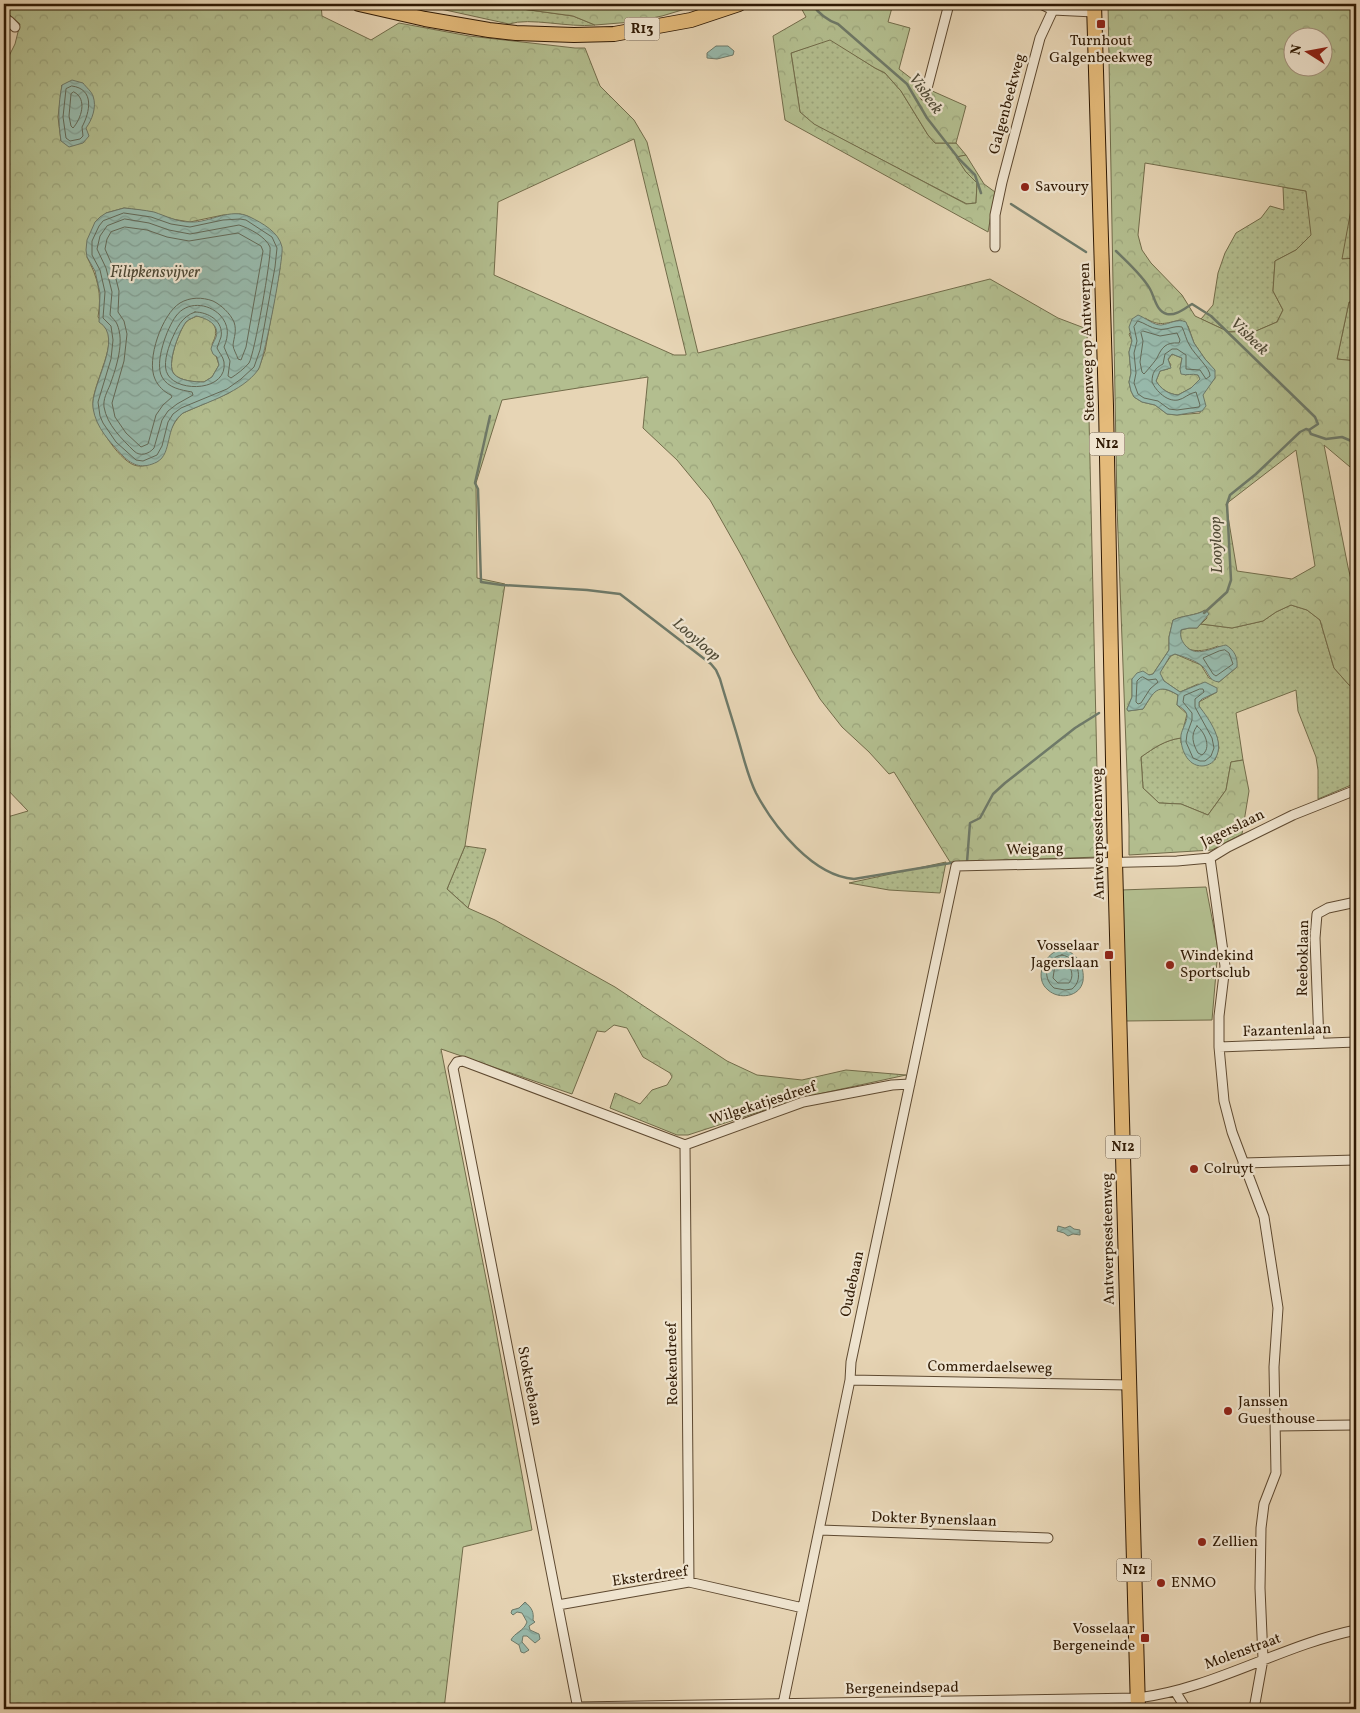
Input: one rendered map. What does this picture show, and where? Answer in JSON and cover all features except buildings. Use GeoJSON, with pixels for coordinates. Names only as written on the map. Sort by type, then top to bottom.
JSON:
{"type":"FeatureCollection","features":[{"type":"Feature","properties":{"kind":"main road","name":"R13"},"geometry":{"type":"LineString","coordinates":[[364,4],[425,19],[480,29],[516,34],[541,33]]}},
{"type":"Feature","properties":{"kind":"main road","name":"R13"},"geometry":{"type":"LineString","coordinates":[[402,4],[541,33],[574,36],[614,34],[691,20],[739,4]]}},
{"type":"Feature","properties":{"kind":"main road","name":"Steenweg op Antwerpen"},"geometry":{"type":"LineString","coordinates":[[1094,8],[1106,406],[1112,709]]}},
{"type":"Feature","properties":{"kind":"main road","name":"Antwerpsesteenweg"},"geometry":{"type":"LineString","coordinates":[[1112,709],[1138,1704]]}},
{"type":"Feature","properties":{"kind":"street"},"geometry":{"type":"LineString","coordinates":[[925,96],[949,4]]}},
{"type":"Feature","properties":{"kind":"street"},"geometry":{"type":"LineString","coordinates":[[1041,4],[1053,10],[1094,8]]}},
{"type":"Feature","properties":{"kind":"street","name":"Galgenbeekweg"},"geometry":{"type":"LineString","coordinates":[[995,247],[995,215],[1002,182],[1040,38],[1053,10]]}},
{"type":"Feature","properties":{"kind":"street"},"geometry":{"type":"LineString","coordinates":[[4,18],[15,27]]}},
{"type":"Feature","properties":{"kind":"street","name":"Jagerslaan"},"geometry":{"type":"LineString","coordinates":[[1115,861],[1177,861],[1210,858],[1292,815],[1356,790]]}},
{"type":"Feature","properties":{"kind":"street"},"geometry":{"type":"LineString","coordinates":[[1210,858],[1225,966],[1219,1047],[1224,1101],[1229,1124],[1264,1217],[1278,1308],[1274,1367],[1276,1473],[1264,1504],[1261,1528],[1260,1588],[1263,1659],[1254,1709]]}},
{"type":"Feature","properties":{"kind":"street","name":"Weigang"},"geometry":{"type":"LineString","coordinates":[[956,866],[1115,861]]}},
{"type":"Feature","properties":{"kind":"street","name":"Oudebaan"},"geometry":{"type":"LineString","coordinates":[[782,1707],[850,1380],[851,1362],[956,866]]}},
{"type":"Feature","properties":{"kind":"street","name":"Reeboklaan"},"geometry":{"type":"LineString","coordinates":[[1319,1043],[1316,914],[1328,908],[1356,902]]}},
{"type":"Feature","properties":{"kind":"street","name":"Fazantenlaan"},"geometry":{"type":"LineString","coordinates":[[1219,1047],[1356,1042]]}},
{"type":"Feature","properties":{"kind":"street","name":"Stoktsebaan"},"geometry":{"type":"LineString","coordinates":[[578,1708],[453,1068],[457,1062],[463,1061],[685,1145]]}},
{"type":"Feature","properties":{"kind":"street","name":"Wilgekatjesdreef"},"geometry":{"type":"LineString","coordinates":[[685,1145],[804,1102],[910,1084]]}},
{"type":"Feature","properties":{"kind":"street","name":"Roekendreef"},"geometry":{"type":"LineString","coordinates":[[685,1145],[689,1582]]}},
{"type":"Feature","properties":{"kind":"street"},"geometry":{"type":"LineString","coordinates":[[1243,1163],[1356,1160]]}},
{"type":"Feature","properties":{"kind":"street","name":"Commerdaelseweg"},"geometry":{"type":"LineString","coordinates":[[850,1380],[1129,1385]]}},
{"type":"Feature","properties":{"kind":"street"},"geometry":{"type":"LineString","coordinates":[[1276,1426],[1354,1425]]}},
{"type":"Feature","properties":{"kind":"street","name":"Dokter Bynenslaan"},"geometry":{"type":"LineString","coordinates":[[820,1530],[1048,1538]]}},
{"type":"Feature","properties":{"kind":"street","name":"Eksterdreef"},"geometry":{"type":"LineString","coordinates":[[558,1605],[689,1582],[803,1608]]}},
{"type":"Feature","properties":{"kind":"street","name":"Molenstraat"},"geometry":{"type":"LineString","coordinates":[[1138,1704],[1308,1643],[1356,1630]]}},
{"type":"Feature","properties":{"kind":"street"},"geometry":{"type":"LineString","coordinates":[[1175,1691],[1186,1709]]}},
{"type":"Feature","properties":{"kind":"street","name":"Bergeneindsepad"},"geometry":{"type":"LineString","coordinates":[[578,1708],[1138,1704]]}},
{"type":"Feature","properties":{"kind":"green space"},"geometry":{"type":"Polygon","coordinates":[[[6,4],[321,4],[322,16],[371,40],[399,23],[469,36],[585,48],[600,86],[634,120],[647,142],[698,353],[990,279],[1058,318],[1087,329],[1099,857],[950,862],[894,772],[889,774],[842,727],[820,699],[710,500],[677,460],[643,428],[648,377],[502,400],[476,483],[477,578],[505,584],[465,846],[447,889],[468,908],[495,920],[615,987],[727,1061],[757,1075],[802,1080],[846,1070],[906,1075],[805,1097],[688,1135],[677,1135],[610,1108],[615,1093],[640,1104],[652,1090],[667,1085],[672,1077],[670,1073],[643,1057],[627,1028],[614,1025],[605,1032],[597,1031],[572,1094],[441,1049],[492,1309],[532,1530],[463,1547],[444,1709],[4,1708],[4,818],[28,811],[4,786],[4,66],[15,44],[20,24],[4,10],[6,4]],[[62,85],[58,117],[61,141],[62,85]],[[634,139],[498,202],[494,275],[674,355],[686,355],[634,139]],[[124,208],[106,213],[87,257],[98,286],[100,301],[98,317],[106,328],[109,337],[107,355],[94,395],[94,411],[102,429],[121,455],[134,465],[143,466],[156,462],[171,429],[183,413],[229,393],[258,370],[265,351],[280,268],[261,224],[247,216],[240,214],[223,215],[190,222],[172,219],[152,212],[124,208]]]}},
{"type":"Feature","properties":{"kind":"green space"},"geometry":{"type":"Polygon","coordinates":[[[418,4],[486,4],[573,16],[595,25],[585,26],[539,22],[509,24],[418,4]]]}},
{"type":"Feature","properties":{"kind":"green space"},"geometry":{"type":"Polygon","coordinates":[[[486,4],[702,4],[662,16],[632,22],[595,25],[573,16],[486,4]]]}},
{"type":"Feature","properties":{"kind":"green space"},"geometry":{"type":"Polygon","coordinates":[[[799,4],[893,4],[888,22],[910,28],[899,69],[921,86],[966,106],[956,143],[935,143],[901,91],[885,73],[830,40],[791,53],[800,112],[814,124],[966,204],[976,203],[977,183],[966,172],[956,157],[966,155],[984,184],[995,192],[988,232],[785,120],[773,36],[806,17],[799,4]]]}},
{"type":"Feature","properties":{"kind":"green space"},"geometry":{"type":"Polygon","coordinates":[[[1108,4],[1356,4],[1356,193],[1354,193],[1342,259],[1356,258],[1356,302],[1349,302],[1337,359],[1356,361],[1356,472],[1324,445],[1356,600],[1356,689],[1349,685],[1334,668],[1320,620],[1307,610],[1291,605],[1263,621],[1232,628],[1201,624],[1207,618],[1205,610],[1173,620],[1169,637],[1169,650],[1153,674],[1132,679],[1132,697],[1127,709],[1128,711],[1143,709],[1156,690],[1165,689],[1178,695],[1177,705],[1187,714],[1181,738],[1165,743],[1141,757],[1143,788],[1159,803],[1181,804],[1208,815],[1226,790],[1231,762],[1243,760],[1249,791],[1242,834],[1212,850],[1129,855],[1117,506],[1108,4]],[[1145,163],[1138,235],[1142,250],[1151,263],[1182,295],[1195,316],[1229,332],[1256,331],[1277,322],[1283,310],[1273,291],[1275,261],[1296,250],[1311,235],[1306,191],[1145,163]],[[1145,318],[1129,334],[1132,341],[1129,352],[1131,373],[1129,382],[1134,397],[1142,402],[1155,405],[1167,414],[1200,413],[1203,393],[1215,378],[1209,363],[1194,343],[1188,326],[1181,320],[1159,323],[1145,318]],[[1296,450],[1226,504],[1237,571],[1292,579],[1315,566],[1296,450]]]}},
{"type":"Feature","properties":{"kind":"green space"},"geometry":{"type":"Polygon","coordinates":[[[830,39],[885,73],[901,91],[935,143],[956,143],[966,155],[957,157],[966,172],[977,183],[976,203],[967,204],[813,124],[800,112],[791,53],[830,39]]]}},
{"type":"Feature","properties":{"kind":"green space"},"geometry":{"type":"Polygon","coordinates":[[[1283,187],[1306,191],[1312,235],[1296,250],[1275,261],[1273,291],[1283,310],[1277,322],[1256,331],[1229,332],[1201,319],[1213,305],[1218,273],[1225,253],[1236,233],[1261,218],[1270,206],[1284,210],[1283,187]]]}},
{"type":"Feature","properties":{"kind":"green space"},"geometry":{"type":"Polygon","coordinates":[[[1354,193],[1356,193],[1356,258],[1341,259],[1354,193]]]}},
{"type":"Feature","properties":{"kind":"green space"},"geometry":{"type":"Polygon","coordinates":[[[1349,302],[1356,302],[1356,361],[1337,359],[1349,302]]]}},
{"type":"Feature","properties":{"kind":"green space"},"geometry":{"type":"Polygon","coordinates":[[[197,316],[211,322],[216,333],[212,344],[219,365],[212,377],[204,382],[184,380],[174,374],[172,370],[172,356],[180,333],[186,322],[197,316]]]}},
{"type":"Feature","properties":{"kind":"green space"},"geometry":{"type":"Polygon","coordinates":[[[1172,354],[1182,358],[1180,369],[1185,375],[1194,373],[1200,379],[1191,388],[1178,395],[1165,391],[1156,381],[1160,371],[1168,369],[1171,365],[1168,360],[1172,354]]]}},
{"type":"Feature","properties":{"kind":"green space"},"geometry":{"type":"Polygon","coordinates":[[[1291,605],[1307,610],[1320,620],[1334,668],[1349,685],[1356,689],[1356,783],[1318,799],[1316,757],[1298,711],[1296,690],[1236,713],[1243,760],[1231,762],[1226,790],[1208,815],[1181,804],[1159,803],[1143,788],[1141,757],[1165,743],[1181,738],[1181,743],[1215,760],[1219,748],[1217,737],[1199,706],[1199,702],[1217,692],[1198,684],[1180,692],[1164,681],[1159,673],[1171,656],[1175,654],[1201,665],[1209,678],[1219,682],[1237,667],[1218,646],[1198,651],[1187,648],[1181,638],[1181,630],[1197,628],[1201,624],[1232,628],[1263,621],[1291,605]]]}},
{"type":"Feature","properties":{"kind":"green space"},"geometry":{"type":"Polygon","coordinates":[[[465,846],[486,849],[468,908],[447,889],[465,846]]]}},
{"type":"Feature","properties":{"kind":"green space"},"geometry":{"type":"Polygon","coordinates":[[[946,862],[940,893],[889,890],[849,883],[946,862]]]}},
{"type":"Feature","properties":{"kind":"green space","name":"Windekind Sportsclub"},"geometry":{"type":"Polygon","coordinates":[[[1206,887],[1218,949],[1212,1020],[1125,1021],[1121,890],[1206,887]]]}},
{"type":"Feature","properties":{"kind":"water"},"geometry":{"type":"Polygon","coordinates":[[[716,46],[728,46],[734,51],[733,55],[717,59],[707,58],[707,53],[716,46]]]}},
{"type":"Feature","properties":{"kind":"water"},"geometry":{"type":"Polygon","coordinates":[[[72,80],[83,83],[92,94],[94,109],[86,128],[89,136],[83,143],[69,147],[61,141],[59,106],[62,85],[72,80]]]}},
{"type":"Feature","properties":{"kind":"water","name":"Filipkensvijver"},"geometry":{"type":"Polygon","coordinates":[[[124,208],[154,212],[185,222],[198,222],[228,214],[242,214],[255,219],[274,232],[282,247],[273,309],[265,349],[258,370],[251,378],[234,390],[183,413],[173,425],[162,458],[157,462],[143,466],[134,464],[123,456],[109,440],[97,422],[93,408],[93,398],[105,362],[109,339],[106,329],[99,322],[100,293],[95,271],[87,257],[86,250],[87,240],[95,222],[106,213],[124,208]],[[196,316],[190,319],[183,326],[172,356],[172,370],[174,374],[188,381],[204,382],[212,377],[219,365],[217,357],[211,349],[217,333],[216,329],[208,320],[196,316]]]}},
{"type":"Feature","properties":{"kind":"water"},"geometry":{"type":"Polygon","coordinates":[[[1138,315],[1158,325],[1177,321],[1186,322],[1194,343],[1215,370],[1215,378],[1203,395],[1206,406],[1202,411],[1177,415],[1167,414],[1155,405],[1142,402],[1134,397],[1129,382],[1131,373],[1129,352],[1132,341],[1129,327],[1132,319],[1138,315]],[[1172,354],[1168,359],[1171,368],[1160,371],[1156,381],[1165,391],[1171,394],[1178,395],[1191,388],[1200,379],[1198,375],[1181,374],[1182,358],[1172,354]]]}},
{"type":"Feature","properties":{"kind":"water"},"geometry":{"type":"Polygon","coordinates":[[[1206,610],[1209,614],[1197,628],[1181,630],[1181,636],[1185,645],[1189,649],[1199,652],[1226,645],[1235,654],[1237,667],[1219,682],[1213,680],[1199,664],[1175,654],[1170,656],[1160,673],[1164,681],[1180,692],[1205,682],[1217,688],[1217,692],[1199,702],[1199,706],[1215,731],[1219,745],[1214,760],[1210,764],[1202,766],[1188,760],[1183,751],[1181,735],[1187,714],[1177,705],[1178,695],[1161,689],[1153,694],[1143,709],[1128,711],[1127,709],[1132,697],[1132,679],[1137,673],[1143,671],[1149,675],[1153,674],[1169,650],[1169,637],[1173,620],[1206,610]]]}},
{"type":"Feature","properties":{"kind":"water"},"geometry":{"type":"Polygon","coordinates":[[[1065,950],[1075,955],[1081,964],[1083,981],[1078,991],[1074,994],[1063,996],[1053,993],[1048,990],[1042,980],[1042,968],[1045,962],[1053,953],[1065,950]]]}},
{"type":"Feature","properties":{"kind":"water"},"geometry":{"type":"Polygon","coordinates":[[[1058,1226],[1065,1228],[1070,1226],[1080,1230],[1080,1235],[1073,1234],[1068,1236],[1057,1231],[1058,1226]]]}},
{"type":"Feature","properties":{"kind":"water"},"geometry":{"type":"Polygon","coordinates":[[[525,1602],[532,1610],[535,1622],[529,1626],[530,1630],[539,1634],[540,1639],[535,1643],[527,1636],[523,1636],[522,1642],[529,1650],[524,1653],[521,1652],[519,1645],[511,1640],[524,1628],[527,1622],[522,1613],[517,1612],[513,1615],[511,1613],[512,1610],[519,1608],[525,1602]]]}},
{"type":"Feature","properties":{"kind":"waterway","name":"Visbeek"},"geometry":{"type":"LineString","coordinates":[[812,4],[817,11],[830,21],[838,24],[907,84],[927,118],[959,159],[975,175],[981,193]]}},
{"type":"Feature","properties":{"kind":"waterway","name":"Visbeek"},"geometry":{"type":"LineString","coordinates":[[1011,204],[1086,252]]}},
{"type":"Feature","properties":{"kind":"waterway","name":"Visbeek"},"geometry":{"type":"LineString","coordinates":[[1116,251],[1143,279],[1160,310],[1167,314],[1174,314],[1192,304],[1211,316],[1315,417],[1318,424],[1309,430],[1311,434],[1326,439],[1342,437],[1356,443]]}},
{"type":"Feature","properties":{"kind":"waterway","name":"Looyloop"},"geometry":{"type":"LineString","coordinates":[[490,416],[475,483],[478,489],[481,582],[620,594],[711,664],[720,679],[746,768],[756,793],[773,820],[796,848],[824,869],[839,876],[854,879],[951,863]]}},
{"type":"Feature","properties":{"kind":"waterway","name":"Looyloop"},"geometry":{"type":"LineString","coordinates":[[1204,613],[1227,592],[1231,580],[1227,504],[1230,495],[1256,474],[1300,432],[1306,429],[1309,430]]}},
{"type":"Feature","properties":{"kind":"waterway","name":"Looyloop"},"geometry":{"type":"LineString","coordinates":[[967,862],[970,823],[980,818],[993,794],[1075,728],[1099,713]]}},
{"type":"Feature","properties":{"kind":"place","name":"Turnhout Galgenbeekweg"},"geometry":{"type":"Point","coordinates":[1101,24]}},
{"type":"Feature","properties":{"kind":"place","name":"Savoury"},"geometry":{"type":"Point","coordinates":[1025,187]}},
{"type":"Feature","properties":{"kind":"place","name":"Vosselaar Jagerslaan"},"geometry":{"type":"Point","coordinates":[1109,955]}},
{"type":"Feature","properties":{"kind":"place","name":"Windekind Sportsclub"},"geometry":{"type":"Point","coordinates":[1170,965]}},
{"type":"Feature","properties":{"kind":"place","name":"Colruyt"},"geometry":{"type":"Point","coordinates":[1194,1169]}},
{"type":"Feature","properties":{"kind":"place","name":"Janssen Guesthouse"},"geometry":{"type":"Point","coordinates":[1228,1411]}},
{"type":"Feature","properties":{"kind":"place","name":"Zellien"},"geometry":{"type":"Point","coordinates":[1202,1542]}},
{"type":"Feature","properties":{"kind":"place","name":"ENMO"},"geometry":{"type":"Point","coordinates":[1161,1583]}},
{"type":"Feature","properties":{"kind":"place","name":"Vosselaar Bergeneinde"},"geometry":{"type":"Point","coordinates":[1145,1638]}}]}
